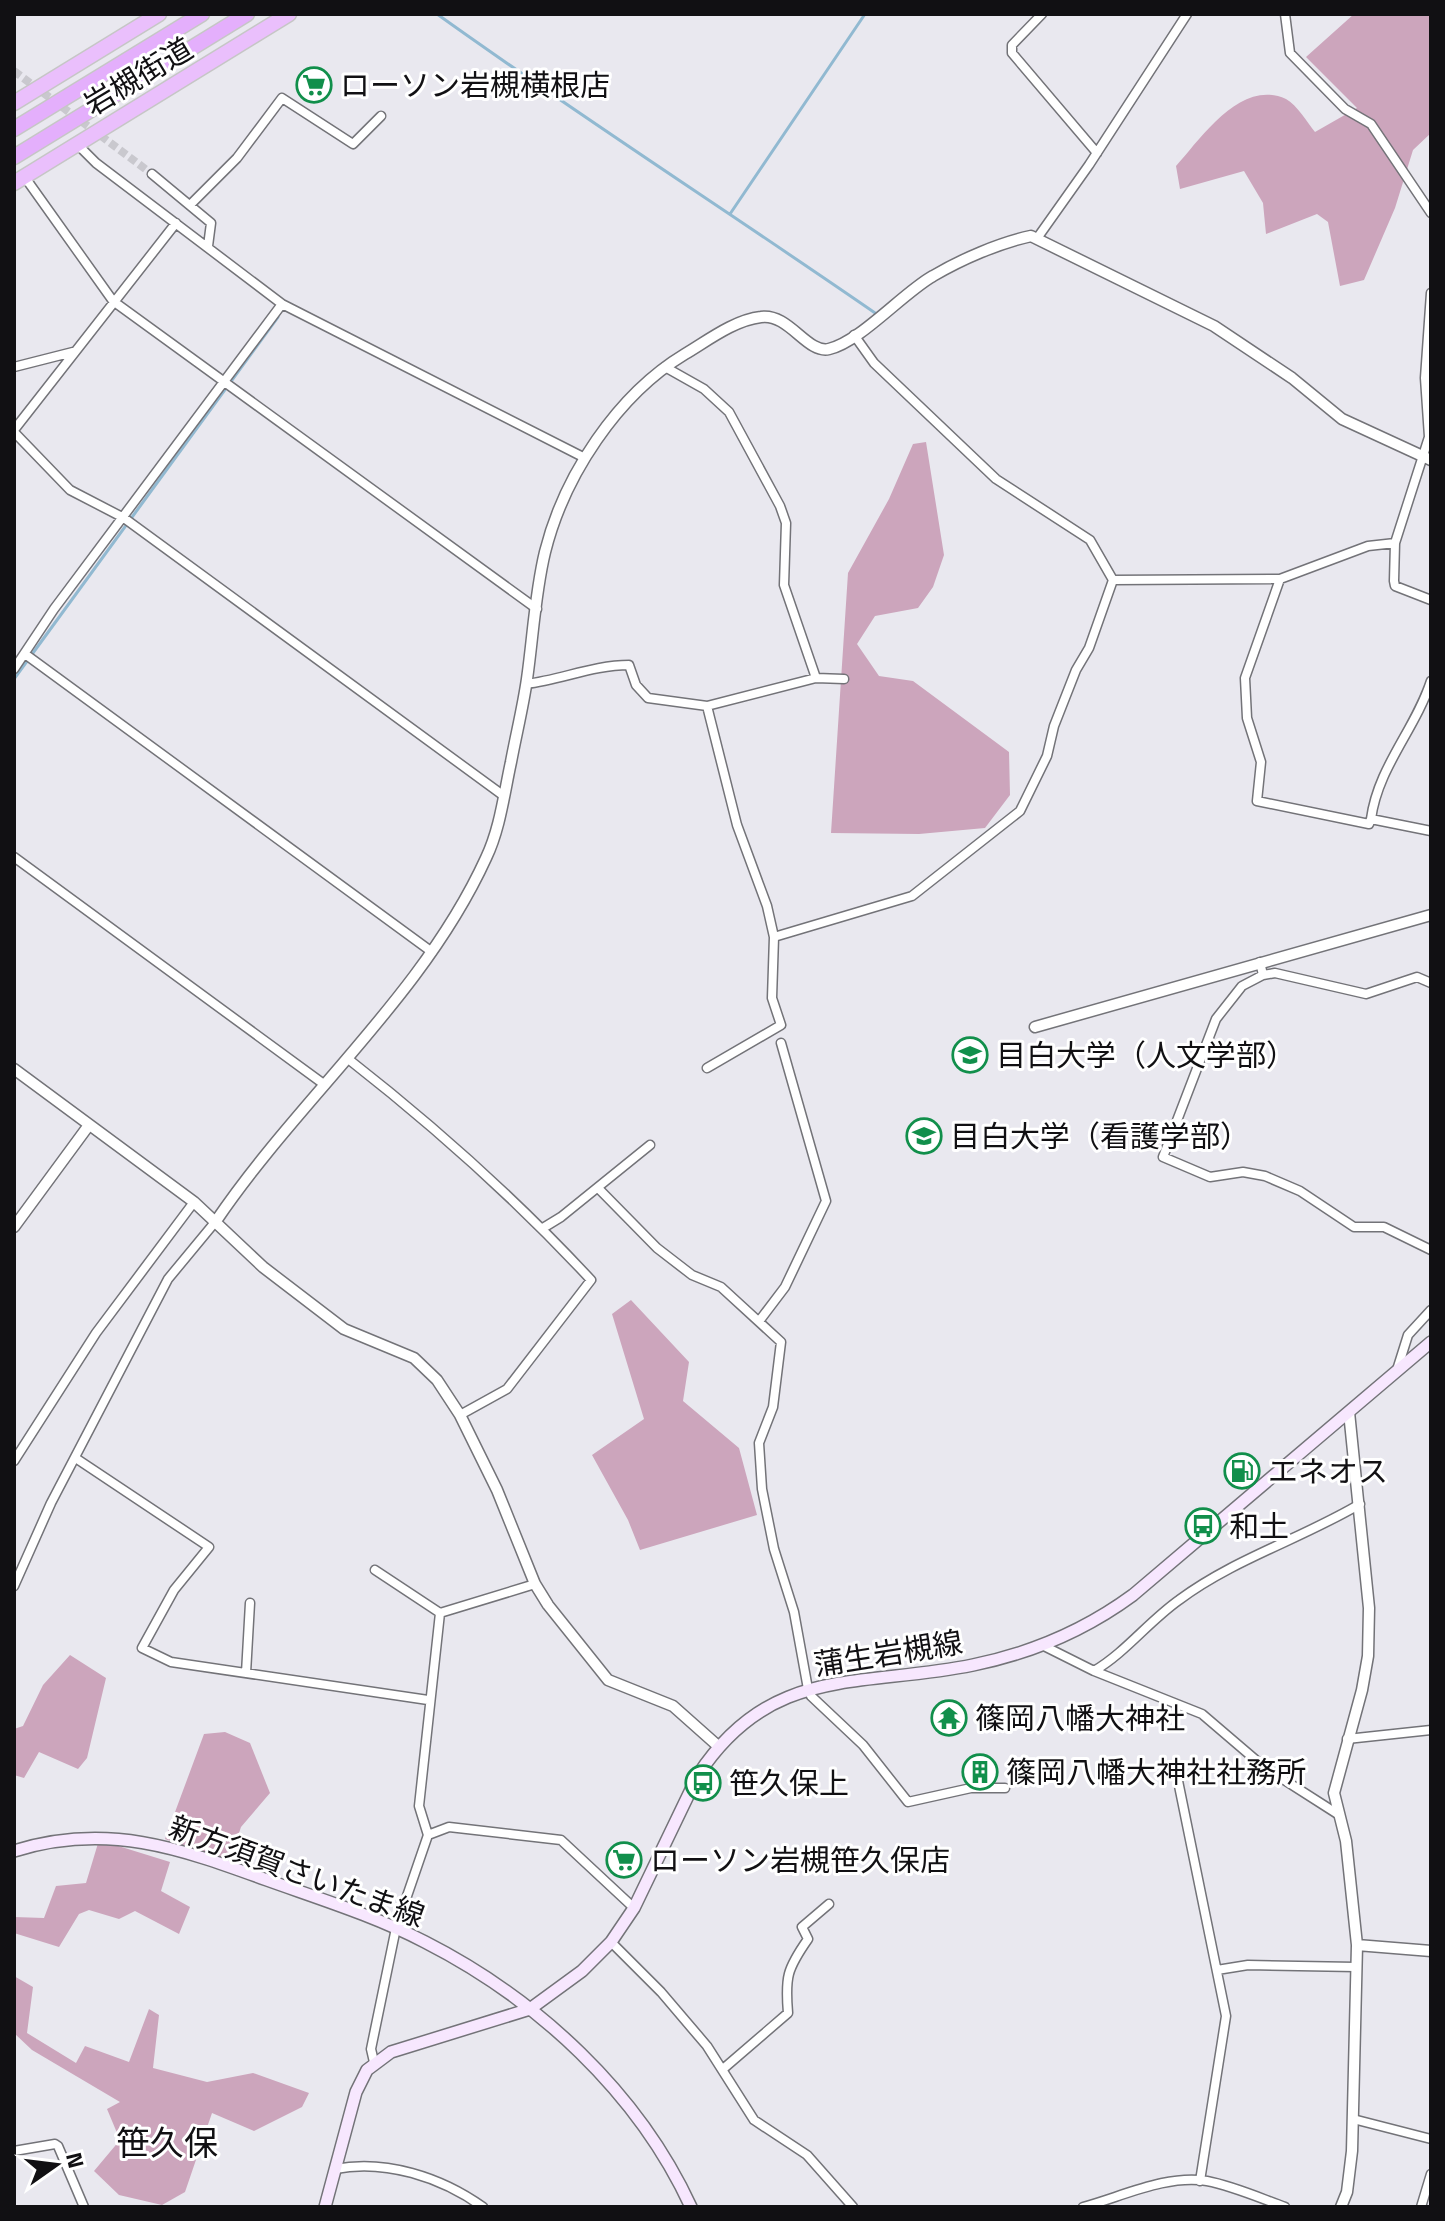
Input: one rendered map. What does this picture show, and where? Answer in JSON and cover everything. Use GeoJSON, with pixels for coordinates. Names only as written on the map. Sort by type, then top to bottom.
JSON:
{"type":"FeatureCollection","features":[{"type":"Feature","properties":{"kind":"highway","name":"岩槻街道"},"geometry":{"type":"LineString","coordinates":[[15,102],[159,14]]}},
{"type":"Feature","properties":{"kind":"highway"},"geometry":{"type":"LineString","coordinates":[[14,129],[202,14]]}},
{"type":"Feature","properties":{"kind":"highway"},"geometry":{"type":"LineString","coordinates":[[14,157],[247,14]]}},
{"type":"Feature","properties":{"kind":"highway","name":"岩槻街道"},"geometry":{"type":"LineString","coordinates":[[19,179],[289,14]]}},
{"type":"Feature","properties":{"kind":"main road","name":"蒲生岩槻線"},"geometry":{"type":"LineString","coordinates":[[374,2062],[391,2052],[530,2009],[582,1971],[611,1942],[634,1908],[698,1775],[718,1746],[758,1711],[808,1689],[970,1666],[1044,1646],[1087,1625],[1133,1595],[1431,1342]]}},
{"type":"Feature","properties":{"kind":"main road","name":"新方須賀さいたま線"},"geometry":{"type":"LineString","coordinates":[[14,1851],[88,1836],[144,1841],[214,1861],[396,1928],[476,1970],[530,2009],[571,2044],[612,2088],[671,2170],[691,2207]]}},
{"type":"Feature","properties":{"kind":"main road"},"geometry":{"type":"LineString","coordinates":[[325,2207],[356,2092],[374,2062]]}},
{"type":"Feature","properties":{"kind":"street"},"geometry":{"type":"LineString","coordinates":[[1042,14],[1012,45],[1012,53],[1097,153]]}},
{"type":"Feature","properties":{"kind":"street"},"geometry":{"type":"LineString","coordinates":[[1038,237],[1187,14]]}},
{"type":"Feature","properties":{"kind":"street"},"geometry":{"type":"LineString","coordinates":[[1285,14],[1290,53],[1345,109],[1371,124],[1431,213]]}},
{"type":"Feature","properties":{"kind":"street"},"geometry":{"type":"LineString","coordinates":[[190,205],[237,158],[282,98],[353,144],[381,116]]}},
{"type":"Feature","properties":{"kind":"street"},"geometry":{"type":"LineString","coordinates":[[77,144],[282,304],[585,458]]}},
{"type":"Feature","properties":{"kind":"street"},"geometry":{"type":"LineString","coordinates":[[152,174],[211,223],[208,246]]}},
{"type":"Feature","properties":{"kind":"street"},"geometry":{"type":"LineString","coordinates":[[19,179],[113,301],[537,609]]}},
{"type":"Feature","properties":{"kind":"street"},"geometry":{"type":"LineString","coordinates":[[176,223],[14,431],[70,490],[124,518],[504,796]]}},
{"type":"Feature","properties":{"kind":"street"},"geometry":{"type":"LineString","coordinates":[[14,1586],[51,1503],[77,1459],[168,1279],[216,1221],[248,1174],[325,1085],[453,924],[489,853],[504,796],[526,684],[545,553],[560,509],[585,458],[640,387],[665,367],[735,326],[760,317],[775,317],[818,348],[828,349],[854,335],[932,276],[1019,239],[1038,237],[1214,326],[1292,378],[1342,419],[1428,458]]}},
{"type":"Feature","properties":{"kind":"street"},"geometry":{"type":"LineString","coordinates":[[1431,293],[1425,378],[1428,458],[1395,543],[1395,586],[1431,600]]}},
{"type":"Feature","properties":{"kind":"street"},"geometry":{"type":"LineString","coordinates":[[14,669],[54,609],[227,382],[282,304]]}},
{"type":"Feature","properties":{"kind":"street"},"geometry":{"type":"LineString","coordinates":[[774,937],[912,896],[1020,811],[1047,756],[1054,726],[1076,670],[1089,648],[1113,580],[1090,540],[996,479],[874,363],[854,335]]}},
{"type":"Feature","properties":{"kind":"street"},"geometry":{"type":"LineString","coordinates":[[14,367],[73,352]]}},
{"type":"Feature","properties":{"kind":"street"},"geometry":{"type":"LineString","coordinates":[[665,367],[704,389],[729,412],[780,506],[786,523],[784,585],[816,678]]}},
{"type":"Feature","properties":{"kind":"street"},"geometry":{"type":"LineString","coordinates":[[1113,580],[1280,579],[1368,546],[1395,543]]}},
{"type":"Feature","properties":{"kind":"street"},"geometry":{"type":"LineString","coordinates":[[1280,579],[1245,678],[1247,718],[1261,762],[1257,801],[1369,824],[1381,776],[1417,717],[1431,681]]}},
{"type":"Feature","properties":{"kind":"street"},"geometry":{"type":"LineString","coordinates":[[25,654],[432,952]]}},
{"type":"Feature","properties":{"kind":"street"},"geometry":{"type":"LineString","coordinates":[[526,684],[556,680],[585,670],[629,665],[636,685],[648,698],[707,706],[816,678],[844,679]]}},
{"type":"Feature","properties":{"kind":"street"},"geometry":{"type":"LineString","coordinates":[[707,706],[737,825],[757,873],[774,937],[772,998],[781,1025],[707,1068]]}},
{"type":"Feature","properties":{"kind":"street"},"geometry":{"type":"LineString","coordinates":[[1371,819],[1431,831]]}},
{"type":"Feature","properties":{"kind":"street"},"geometry":{"type":"LineString","coordinates":[[14,857],[325,1085]]}},
{"type":"Feature","properties":{"kind":"street"},"geometry":{"type":"LineString","coordinates":[[1035,1027],[1431,915]]}},
{"type":"Feature","properties":{"kind":"street"},"geometry":{"type":"LineString","coordinates":[[1260,962],[1263,975]]}},
{"type":"Feature","properties":{"kind":"street"},"geometry":{"type":"LineString","coordinates":[[1431,983],[1417,977],[1366,994],[1275,973],[1263,975],[1242,986],[1216,1019],[1163,1157],[1210,1177],[1243,1172],[1265,1176],[1300,1191],[1354,1227],[1384,1227],[1431,1250]]}},
{"type":"Feature","properties":{"kind":"street"},"geometry":{"type":"LineString","coordinates":[[760,1320],[785,1287],[826,1201],[781,1043]]}},
{"type":"Feature","properties":{"kind":"street"},"geometry":{"type":"LineString","coordinates":[[347,1058],[427,1120],[543,1228],[591,1280],[507,1389],[460,1415]]}},
{"type":"Feature","properties":{"kind":"street"},"geometry":{"type":"LineString","coordinates":[[14,1069],[194,1202],[263,1267],[344,1329],[414,1358],[437,1380],[460,1415],[497,1490],[535,1584],[608,1680],[673,1706],[718,1746]]}},
{"type":"Feature","properties":{"kind":"street"},"geometry":{"type":"LineString","coordinates":[[14,1227],[89,1125]]}},
{"type":"Feature","properties":{"kind":"street"},"geometry":{"type":"LineString","coordinates":[[543,1228],[650,1145]]}},
{"type":"Feature","properties":{"kind":"street"},"geometry":{"type":"LineString","coordinates":[[598,1188],[657,1248],[692,1275],[721,1287],[781,1342],[773,1407],[759,1443],[762,1489],[774,1549],[794,1612],[811,1696],[863,1745],[908,1802],[971,1788],[1005,1788]]}},
{"type":"Feature","properties":{"kind":"street"},"geometry":{"type":"LineString","coordinates":[[14,1461],[121,1299],[194,1202]]}},
{"type":"Feature","properties":{"kind":"street"},"geometry":{"type":"LineString","coordinates":[[1396,1371],[1408,1335],[1431,1310]]}},
{"type":"Feature","properties":{"kind":"street"},"geometry":{"type":"LineString","coordinates":[[1341,2207],[1347,2192],[1353,2119],[1357,1945],[1346,1841],[1336,1813],[1334,1793],[1368,1656],[1369,1608],[1349,1412]]}},
{"type":"Feature","properties":{"kind":"street"},"geometry":{"type":"LineString","coordinates":[[77,1459],[209,1547],[174,1590],[142,1648],[171,1662],[428,1700]]}},
{"type":"Feature","properties":{"kind":"street"},"geometry":{"type":"LineString","coordinates":[[1094,1671],[1119,1656],[1191,1592],[1360,1504]]}},
{"type":"Feature","properties":{"kind":"street"},"geometry":{"type":"LineString","coordinates":[[375,1570],[440,1613]]}},
{"type":"Feature","properties":{"kind":"street"},"geometry":{"type":"LineString","coordinates":[[440,1613],[535,1584]]}},
{"type":"Feature","properties":{"kind":"street"},"geometry":{"type":"LineString","coordinates":[[246,1673],[250,1603]]}},
{"type":"Feature","properties":{"kind":"street"},"geometry":{"type":"LineString","coordinates":[[374,2062],[371,2049],[396,1928],[428,1835],[419,1806],[428,1700],[440,1613]]}},
{"type":"Feature","properties":{"kind":"street"},"geometry":{"type":"LineString","coordinates":[[1044,1646],[1094,1671],[1202,1714],[1264,1767],[1336,1813]]}},
{"type":"Feature","properties":{"kind":"street"},"geometry":{"type":"LineString","coordinates":[[1347,1739],[1431,1730]]}},
{"type":"Feature","properties":{"kind":"street"},"geometry":{"type":"LineString","coordinates":[[1176,1771],[1226,2016],[1200,2181]]}},
{"type":"Feature","properties":{"kind":"street"},"geometry":{"type":"LineString","coordinates":[[428,1835],[449,1827],[561,1840],[634,1908]]}},
{"type":"Feature","properties":{"kind":"street"},"geometry":{"type":"LineString","coordinates":[[723,2069],[788,2013],[785,1985],[789,1966],[808,1939],[802,1927],[829,1904]]}},
{"type":"Feature","properties":{"kind":"street"},"geometry":{"type":"LineString","coordinates":[[611,1942],[661,1992],[723,2069],[754,2120],[807,2155],[853,2207]]}},
{"type":"Feature","properties":{"kind":"street"},"geometry":{"type":"LineString","coordinates":[[1357,1945],[1431,1951]]}},
{"type":"Feature","properties":{"kind":"street"},"geometry":{"type":"LineString","coordinates":[[1217,1970],[1248,1965],[1356,1967]]}},
{"type":"Feature","properties":{"kind":"street"},"geometry":{"type":"LineString","coordinates":[[1353,2119],[1431,2139]]}},
{"type":"Feature","properties":{"kind":"street"},"geometry":{"type":"LineString","coordinates":[[14,2151],[58,2146],[84,2207]]}},
{"type":"Feature","properties":{"kind":"street"},"geometry":{"type":"LineString","coordinates":[[335,2169],[365,2164],[396,2168],[468,2197],[483,2207]]}},
{"type":"Feature","properties":{"kind":"street"},"geometry":{"type":"LineString","coordinates":[[1421,2207],[1431,2174]]}},
{"type":"Feature","properties":{"kind":"street"},"geometry":{"type":"LineString","coordinates":[[1083,2207],[1168,2183],[1200,2181],[1285,2207]]}},
{"type":"Feature","properties":{"kind":"shaded area"},"geometry":{"type":"Polygon","coordinates":[[[1354,14],[1431,14],[1431,133],[1413,150],[1395,208],[1364,280],[1340,286],[1328,222],[1317,214],[1266,234],[1263,203],[1244,171],[1180,189],[1176,166],[1224,114],[1253,97],[1269,95],[1286,99],[1298,109],[1315,132],[1357,108],[1306,57],[1354,14]]]}},
{"type":"Feature","properties":{"kind":"shaded area"},"geometry":{"type":"Polygon","coordinates":[[[926,442],[944,555],[933,587],[918,608],[875,616],[857,644],[879,676],[913,681],[1009,752],[1010,795],[985,828],[919,834],[831,833],[848,573],[889,499],[913,444],[926,442]]]}},
{"type":"Feature","properties":{"kind":"shaded area"},"geometry":{"type":"Polygon","coordinates":[[[631,1300],[689,1362],[683,1401],[739,1448],[757,1515],[640,1550],[628,1520],[592,1455],[644,1419],[612,1314],[631,1300]]]}},
{"type":"Feature","properties":{"kind":"shaded area"},"geometry":{"type":"Polygon","coordinates":[[[70,1655],[106,1678],[87,1758],[78,1769],[39,1752],[24,1778],[14,1775],[14,1729],[23,1726],[43,1685],[70,1655]]]}},
{"type":"Feature","properties":{"kind":"shaded area"},"geometry":{"type":"Polygon","coordinates":[[[225,1732],[250,1743],[270,1793],[241,1827],[229,1863],[165,1839],[204,1734],[225,1732]]]}},
{"type":"Feature","properties":{"kind":"shaded area"},"geometry":{"type":"Polygon","coordinates":[[[99,1840],[170,1862],[161,1891],[190,1907],[179,1934],[135,1911],[119,1919],[89,1910],[79,1914],[59,1947],[14,1933],[14,1917],[44,1918],[56,1886],[86,1883],[99,1840]]]}},
{"type":"Feature","properties":{"kind":"shaded area"},"geometry":{"type":"Polygon","coordinates":[[[14,1976],[33,1987],[27,2033],[76,2063],[85,2046],[129,2062],[149,2009],[159,2015],[153,2068],[207,2082],[253,2073],[309,2093],[302,2107],[254,2131],[212,2113],[185,2192],[162,2205],[119,2195],[94,2171],[120,2140],[107,2109],[120,2102],[32,2050],[14,2033],[14,1976]]]}},
{"type":"Feature","properties":{"kind":"waterway"},"geometry":{"type":"LineString","coordinates":[[437,14],[878,315]]}},
{"type":"Feature","properties":{"kind":"waterway"},"geometry":{"type":"LineString","coordinates":[[730,214],[865,14]]}},
{"type":"Feature","properties":{"kind":"waterway"},"geometry":{"type":"LineString","coordinates":[[14,679],[278,317]]}},
{"type":"Feature","properties":{"kind":"tunnel"},"geometry":{"type":"LineString","coordinates":[[14,71],[152,174]]}},
{"type":"Feature","properties":{"kind":"place","name":"ローソン岩槻横根店"},"geometry":{"type":"Point","coordinates":[314,85]}},
{"type":"Feature","properties":{"kind":"place","name":"目白大学（人文学部）"},"geometry":{"type":"Point","coordinates":[970,1055]}},
{"type":"Feature","properties":{"kind":"place","name":"目白大学（看護学部）"},"geometry":{"type":"Point","coordinates":[924,1136]}},
{"type":"Feature","properties":{"kind":"place","name":"エネオス"},"geometry":{"type":"Point","coordinates":[1242,1471]}},
{"type":"Feature","properties":{"kind":"place","name":"和土"},"geometry":{"type":"Point","coordinates":[1203,1526]}},
{"type":"Feature","properties":{"kind":"place","name":"篠岡八幡大神社"},"geometry":{"type":"Point","coordinates":[949,1718]}},
{"type":"Feature","properties":{"kind":"place","name":"篠岡八幡大神社社務所"},"geometry":{"type":"Point","coordinates":[980,1772]}},
{"type":"Feature","properties":{"kind":"place","name":"笹久保上"},"geometry":{"type":"Point","coordinates":[703,1783]}},
{"type":"Feature","properties":{"kind":"place","name":"ローソン岩槻笹久保店"},"geometry":{"type":"Point","coordinates":[624,1860]}},
{"type":"Feature","properties":{"kind":"district","name":"笹久保"},"geometry":{"type":"Point","coordinates":[167,2142]}}]}
